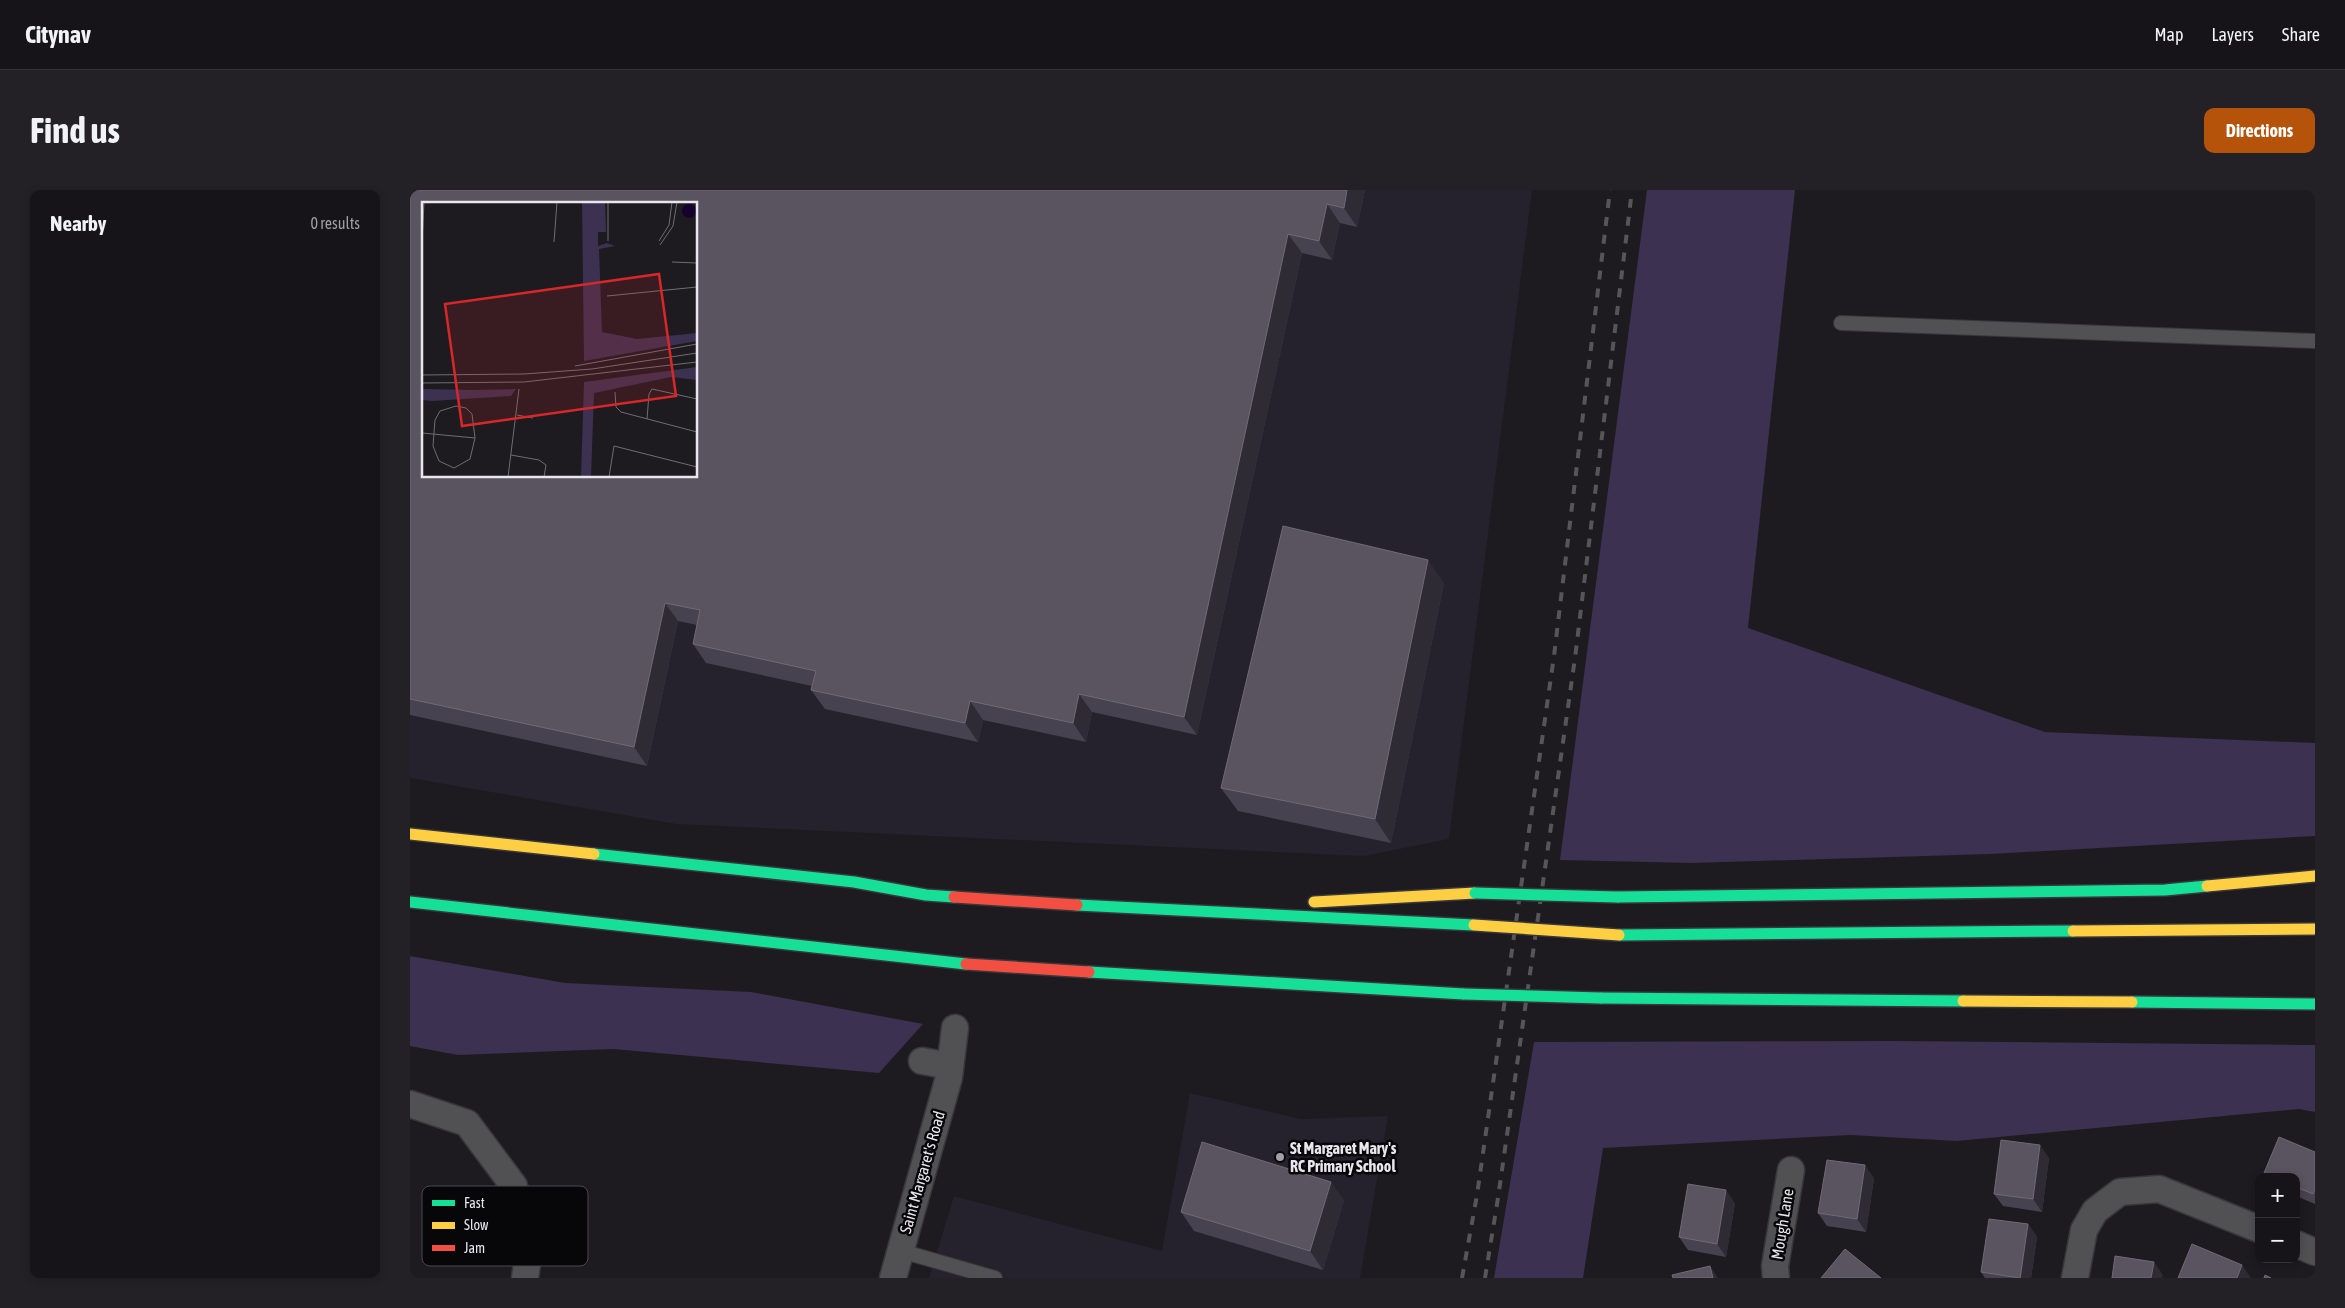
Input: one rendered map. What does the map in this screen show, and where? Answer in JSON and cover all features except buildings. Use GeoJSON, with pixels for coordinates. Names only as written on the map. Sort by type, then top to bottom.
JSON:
{"type":"FeatureCollection","features":[{"type":"Feature","properties":{"kind":"highway"},"geometry":{"type":"LineString","coordinates":[[410,834],[854,882],[926,895],[1168,911],[1474,925],[1619,935],[2315,929]]}},
{"type":"Feature","properties":{"kind":"highway"},"geometry":{"type":"LineString","coordinates":[[1307,903],[1475,893],[1617,897],[2165,890],[2315,876]]}},
{"type":"Feature","properties":{"kind":"highway"},"geometry":{"type":"LineString","coordinates":[[410,902],[928,961],[1009,968],[1464,994],[1600,998],[2315,1004]]}},
{"type":"Feature","properties":{"kind":"highway"},"geometry":{"type":"LineString","coordinates":[[1168,911],[1287,904]]}},
{"type":"Feature","properties":{"kind":"street","name":"Saint Margaret's Road"},"geometry":{"type":"LineString","coordinates":[[893,1278],[950,1066],[955,1028]]}},
{"type":"Feature","properties":{"kind":"street"},"geometry":{"type":"LineString","coordinates":[[922,1061],[950,1066]]}},
{"type":"Feature","properties":{"kind":"street"},"geometry":{"type":"LineString","coordinates":[[410,1104],[467,1123],[514,1186]]}},
{"type":"Feature","properties":{"kind":"street","name":"Mough Lane"},"geometry":{"type":"LineString","coordinates":[[1776,1278],[1775,1266],[1791,1170]]}},
{"type":"Feature","properties":{"kind":"street"},"geometry":{"type":"LineString","coordinates":[[2075,1278],[2084,1230],[2095,1211],[2120,1192],[2159,1189],[2255,1226]]}},
{"type":"Feature","properties":{"kind":"street"},"geometry":{"type":"LineString","coordinates":[[2300,1246],[2315,1252]]}},
{"type":"Feature","properties":{"kind":"lane"},"geometry":{"type":"LineString","coordinates":[[1841,323],[2315,341]]}},
{"type":"Feature","properties":{"kind":"lane"},"geometry":{"type":"LineString","coordinates":[[900,1251],[995,1278]]}},
{"type":"Feature","properties":{"kind":"shaded area"},"geometry":{"type":"Polygon","coordinates":[[[410,190],[1532,190],[1449,839],[1364,856],[676,824],[410,778],[410,190]]]}},
{"type":"Feature","properties":{"kind":"shaded area"},"geometry":{"type":"Polygon","coordinates":[[[1647,190],[1795,190],[1748,628],[2045,732],[2315,743],[2315,836],[1990,854],[1692,863],[1560,860],[1647,190]]]}},
{"type":"Feature","properties":{"kind":"shaded area"},"geometry":{"type":"Polygon","coordinates":[[[410,956],[565,983],[751,992],[923,1024],[879,1073],[613,1049],[458,1055],[410,1046],[410,956]]]}},
{"type":"Feature","properties":{"kind":"shaded area"},"geometry":{"type":"Polygon","coordinates":[[[1894,1041],[2315,1045],[2315,1112],[2299,1109],[1956,1141],[1851,1135],[1603,1148],[1583,1278],[1494,1278],[1534,1042],[1894,1041]]]}},
{"type":"Feature","properties":{"kind":"shaded area","name":"St Margaret Mary's RC Primary School"},"geometry":{"type":"Polygon","coordinates":[[[1190,1093],[1301,1119],[1388,1116],[1360,1278],[929,1278],[954,1196],[1162,1251],[1190,1093]]]}},
{"type":"Feature","properties":{"kind":"railway"},"geometry":{"type":"LineString","coordinates":[[1462,1278],[1477,1195],[1554,656],[1610,190]]}},
{"type":"Feature","properties":{"kind":"railway"},"geometry":{"type":"LineString","coordinates":[[1485,1278],[1575,658],[1632,190]]}},
{"type":"Feature","properties":{"kind":"traffic: fast"},"geometry":{"type":"LineString","coordinates":[[594,854],[854,882],[926,895],[954,897]]}},
{"type":"Feature","properties":{"kind":"traffic: fast"},"geometry":{"type":"LineString","coordinates":[[1617,897],[2165,890],[2207,886]]}},
{"type":"Feature","properties":{"kind":"traffic: fast"},"geometry":{"type":"LineString","coordinates":[[1475,893],[1617,897]]}},
{"type":"Feature","properties":{"kind":"traffic: fast"},"geometry":{"type":"LineString","coordinates":[[410,902],[966,964]]}},
{"type":"Feature","properties":{"kind":"traffic: fast"},"geometry":{"type":"LineString","coordinates":[[1077,905],[1474,925]]}},
{"type":"Feature","properties":{"kind":"traffic: fast"},"geometry":{"type":"LineString","coordinates":[[1619,935],[2073,931]]}},
{"type":"Feature","properties":{"kind":"traffic: fast"},"geometry":{"type":"LineString","coordinates":[[1089,972],[1464,994]]}},
{"type":"Feature","properties":{"kind":"traffic: fast"},"geometry":{"type":"LineString","coordinates":[[1464,994],[1600,998]]}},
{"type":"Feature","properties":{"kind":"traffic: fast"},"geometry":{"type":"LineString","coordinates":[[1600,998],[1963,1001]]}},
{"type":"Feature","properties":{"kind":"traffic: fast"},"geometry":{"type":"LineString","coordinates":[[2132,1002],[2315,1004]]}},
{"type":"Feature","properties":{"kind":"traffic: slow"},"geometry":{"type":"LineString","coordinates":[[410,834],[594,854]]}},
{"type":"Feature","properties":{"kind":"traffic: slow"},"geometry":{"type":"LineString","coordinates":[[2207,886],[2315,876]]}},
{"type":"Feature","properties":{"kind":"traffic: slow"},"geometry":{"type":"LineString","coordinates":[[1314,902],[1475,893]]}},
{"type":"Feature","properties":{"kind":"traffic: slow"},"geometry":{"type":"LineString","coordinates":[[1474,925],[1619,935]]}},
{"type":"Feature","properties":{"kind":"traffic: slow"},"geometry":{"type":"LineString","coordinates":[[2073,931],[2315,929]]}},
{"type":"Feature","properties":{"kind":"traffic: slow"},"geometry":{"type":"LineString","coordinates":[[1963,1001],[2132,1002]]}},
{"type":"Feature","properties":{"kind":"traffic: jam"},"geometry":{"type":"LineString","coordinates":[[954,897],[1077,905]]}},
{"type":"Feature","properties":{"kind":"traffic: jam"},"geometry":{"type":"LineString","coordinates":[[966,964],[1089,972]]}},
{"type":"Feature","properties":{"kind":"place","name":"St Margaret Mary's RC Primary School"},"geometry":{"type":"Point","coordinates":[1280,1157]}}]}
